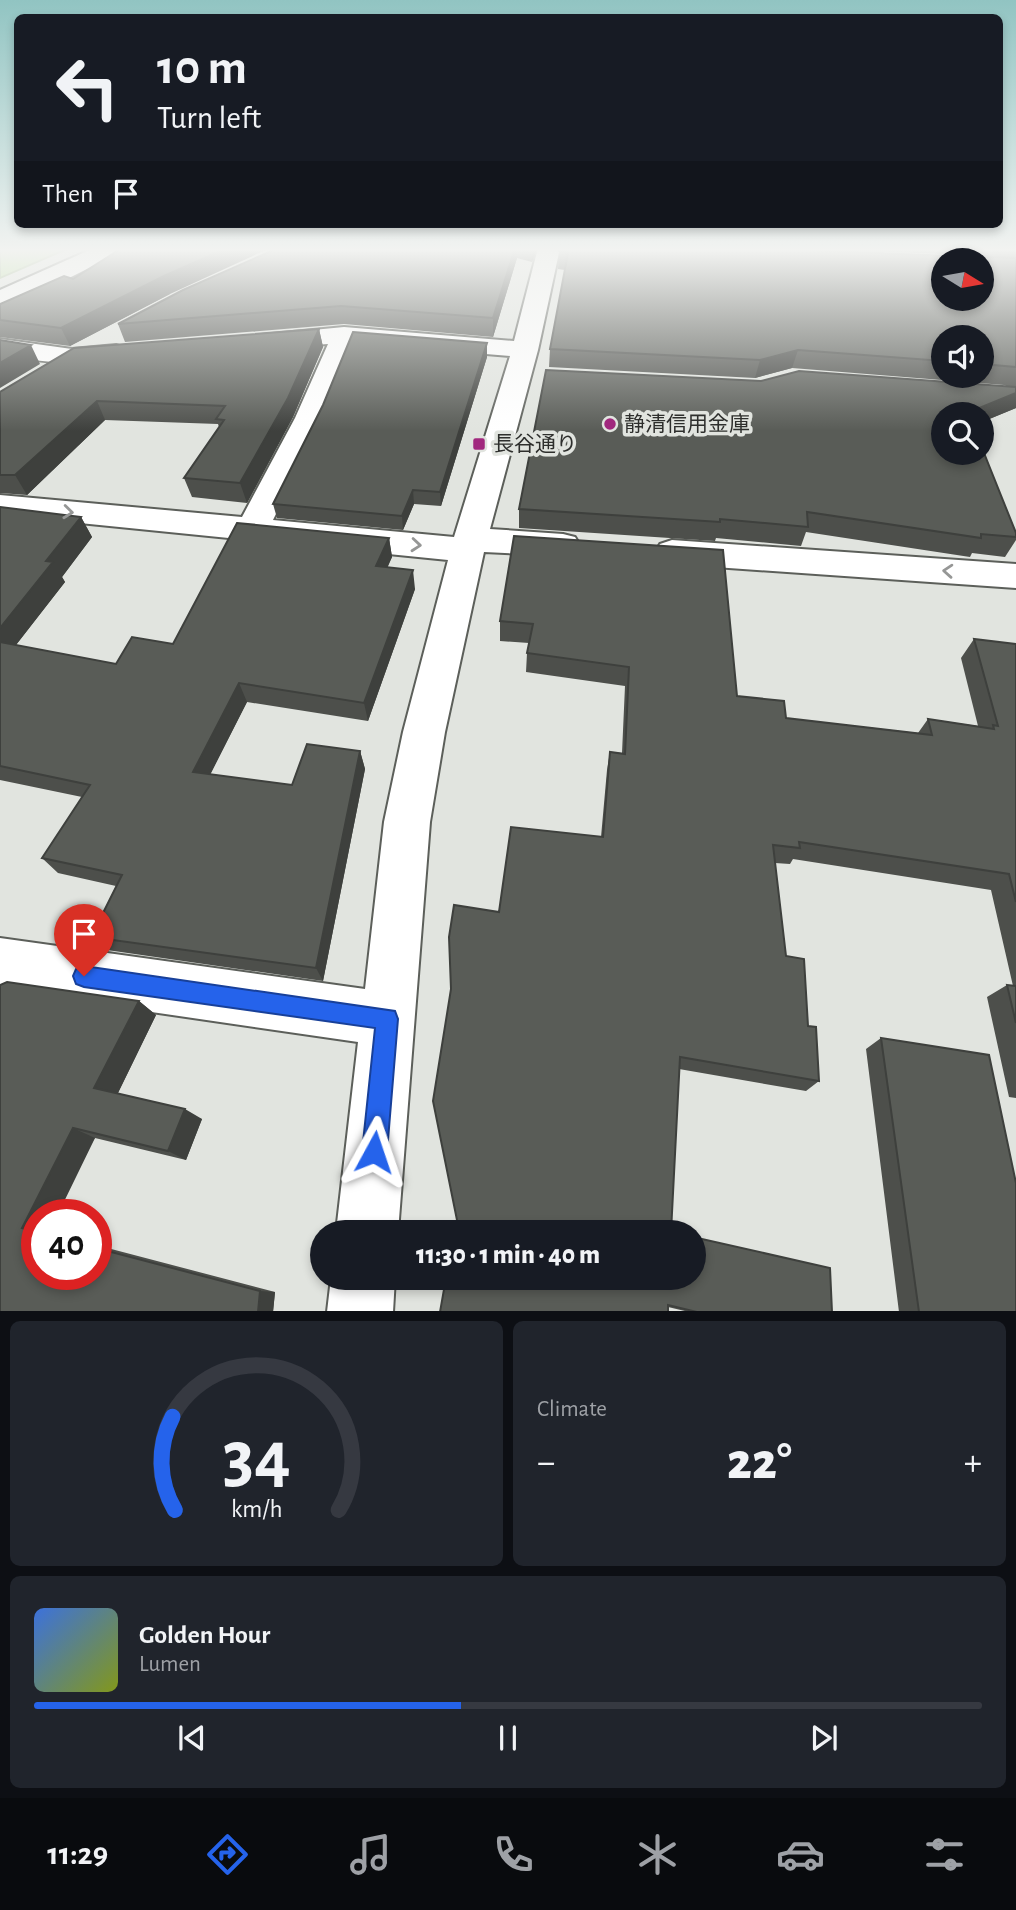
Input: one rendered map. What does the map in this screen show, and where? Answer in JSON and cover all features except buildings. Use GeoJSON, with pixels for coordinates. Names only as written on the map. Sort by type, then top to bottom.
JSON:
{"type":"FeatureCollection","features":[{"type":"Feature","properties":{"kind":"street"},"geometry":{"type":"LineString","coordinates":[[368,1220],[407,822],[424,732],[469,544],[528,368],[538,309]]}},
{"type":"Feature","properties":{"kind":"street"},"geometry":{"type":"LineString","coordinates":[[41,376],[72,356],[119,332]]}},
{"type":"Feature","properties":{"kind":"street"},"geometry":{"type":"LineString","coordinates":[[248,342],[344,335],[528,368]]}},
{"type":"Feature","properties":{"kind":"street"},"geometry":{"type":"LineString","coordinates":[[252,530],[309,418],[344,335]]}},
{"type":"Feature","properties":{"kind":"street"},"geometry":{"type":"LineString","coordinates":[[0,346],[72,356],[140,351]]}},
{"type":"Feature","properties":{"kind":"street"},"geometry":{"type":"LineString","coordinates":[[0,505],[252,530],[469,544],[593,547]]}},
{"type":"Feature","properties":{"kind":"street"},"geometry":{"type":"LineString","coordinates":[[634,550],[1016,576]]}},
{"type":"Feature","properties":{"kind":"street"},"geometry":{"type":"LineString","coordinates":[[0,965],[387,1019]]}},
{"type":"Feature","properties":{"kind":"street"},"geometry":{"type":"LineString","coordinates":[[360,1311],[362,1290]]}},
{"type":"Feature","properties":{"kind":"place","name":"静清信用金庫"},"geometry":{"type":"Point","coordinates":[610,424]}},
{"type":"Feature","properties":{"kind":"place","name":"長谷通り"},"geometry":{"type":"Point","coordinates":[479,444]}},
{"type":"Feature","properties":{"kind":"route"},"geometry":{"type":"LineString","coordinates":[[84,976],[387,1019],[374,1152]]}}]}
